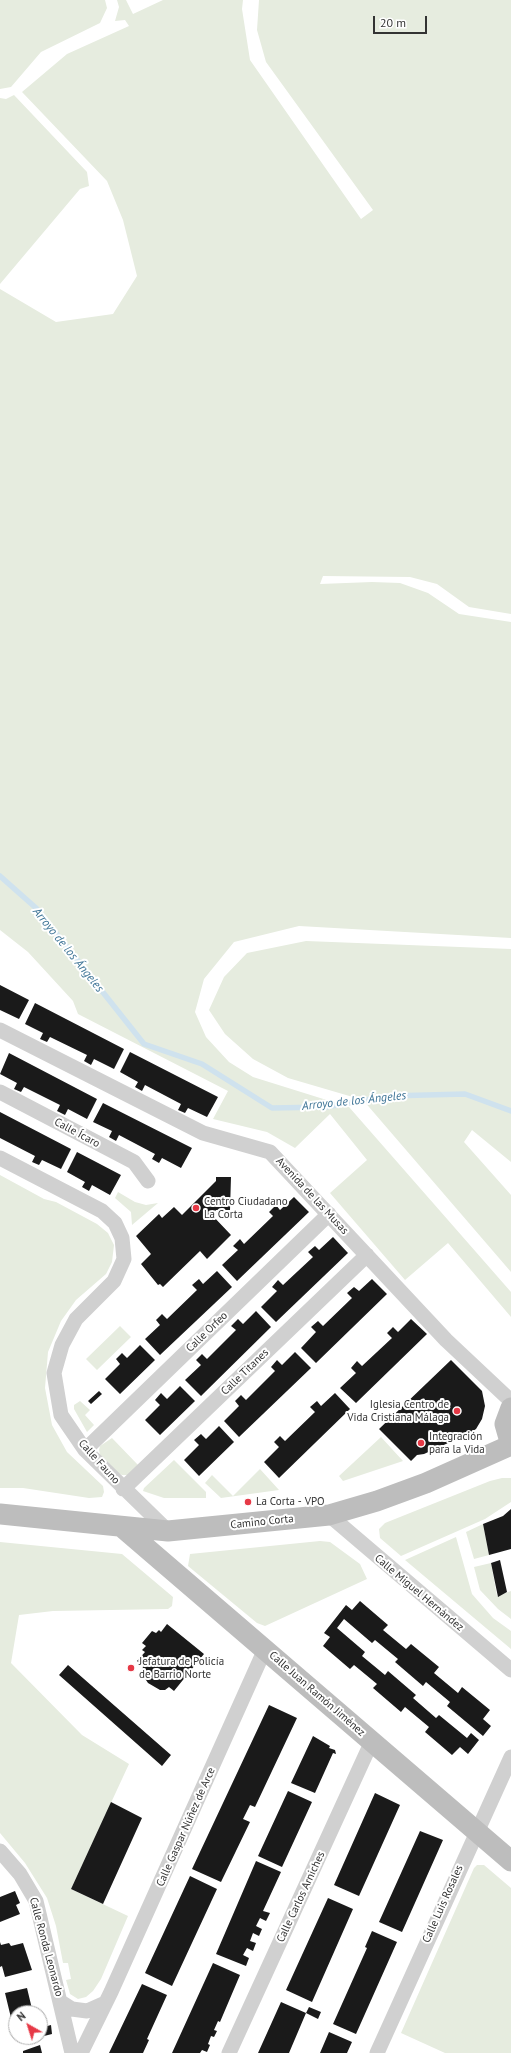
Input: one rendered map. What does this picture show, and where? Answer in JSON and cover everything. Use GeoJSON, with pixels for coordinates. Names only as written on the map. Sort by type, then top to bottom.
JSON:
{"type":"FeatureCollection","features":[{"type":"Feature","properties":{"kind":"street","name":"Avenida de las Musas"},"geometry":{"type":"LineString","coordinates":[[0,1030],[203,1133],[270,1152],[446,1340],[511,1401]]}},
{"type":"Feature","properties":{"kind":"street","name":"Calle Ícaro"},"geometry":{"type":"LineString","coordinates":[[0,1092],[134,1162],[148,1181]]}},
{"type":"Feature","properties":{"kind":"street","name":"Calle Fauno"},"geometry":{"type":"LineString","coordinates":[[0,1158],[102,1211],[115,1223],[122,1238],[124,1260],[114,1281],[76,1319],[62,1345],[54,1373],[61,1416],[85,1450],[123,1489],[168,1531]]}},
{"type":"Feature","properties":{"kind":"street","name":"Calle Orfeo"},"geometry":{"type":"LineString","coordinates":[[85,1450],[329,1214]]}},
{"type":"Feature","properties":{"kind":"street","name":"Calle Titanes"},"geometry":{"type":"LineString","coordinates":[[123,1489],[367,1255]]}},
{"type":"Feature","properties":{"kind":"street"},"geometry":{"type":"LineString","coordinates":[[511,1408],[505,1424],[511,1445]]}},
{"type":"Feature","properties":{"kind":"street","name":"Camino Corta"},"geometry":{"type":"LineString","coordinates":[[0,1514],[72,1520],[122,1527],[168,1531],[329,1514],[377,1501],[426,1483],[511,1445]]}},
{"type":"Feature","properties":{"kind":"street","name":"Calle Miguel Hernández"},"geometry":{"type":"LineString","coordinates":[[329,1514],[511,1670]]}},
{"type":"Feature","properties":{"kind":"street","name":"Calle Juan Ramón Jiménez"},"geometry":{"type":"LineString","coordinates":[[122,1527],[266,1649],[511,1861]]}},
{"type":"Feature","properties":{"kind":"street","name":"Calle Gaspar Núñez de Arce"},"geometry":{"type":"LineString","coordinates":[[81,2053],[266,1649]]}},
{"type":"Feature","properties":{"kind":"street","name":"Calle Carlos Arniches"},"geometry":{"type":"LineString","coordinates":[[229,2053],[372,1741]]}},
{"type":"Feature","properties":{"kind":"street","name":"Calle Luis Rosales"},"geometry":{"type":"LineString","coordinates":[[377,2053],[511,1757]]}},
{"type":"Feature","properties":{"kind":"street","name":"Calle Ronda Leonardo"},"geometry":{"type":"LineString","coordinates":[[0,1851],[20,1874],[36,1901],[72,2053]]}},
{"type":"Feature","properties":{"kind":"street"},"geometry":{"type":"LineString","coordinates":[[61,2002],[72,2009],[88,2011],[105,2003]]}},
{"type":"Feature","properties":{"kind":"shaded area"},"geometry":{"type":"Polygon","coordinates":[[[0,0],[105,0],[107,8],[100,23],[41,52],[11,87],[0,89],[0,0]]]}},
{"type":"Feature","properties":{"kind":"shaded area"},"geometry":{"type":"Polygon","coordinates":[[[117,0],[126,0],[133,14],[163,0],[243,0],[242,9],[250,60],[361,219],[373,210],[266,62],[257,30],[259,0],[511,0],[511,614],[469,607],[437,584],[410,577],[323,576],[320,584],[372,582],[400,583],[428,593],[459,614],[511,622],[511,938],[299,926],[234,942],[204,979],[195,1012],[206,1037],[229,1062],[253,1077],[349,1107],[511,1292],[511,1317],[448,1243],[405,1280],[330,1193],[367,1160],[330,1114],[295,1148],[267,1132],[213,1119],[228,1091],[78,1014],[73,1001],[28,952],[0,930],[0,289],[56,322],[113,314],[137,276],[123,220],[107,181],[22,92],[67,54],[129,26],[125,20],[115,21],[119,7],[117,0]]]}},
{"type":"Feature","properties":{"kind":"shaded area"},"geometry":{"type":"Polygon","coordinates":[[[14,95],[87,172],[89,186],[80,189],[0,284],[0,98],[6,99],[14,95]]]}},
{"type":"Feature","properties":{"kind":"shaded area"},"geometry":{"type":"Polygon","coordinates":[[[306,941],[511,949],[511,1162],[472,1130],[464,1142],[511,1195],[511,1272],[363,1100],[288,1078],[253,1059],[225,1034],[209,1010],[224,977],[247,953],[306,941]]]}},
{"type":"Feature","properties":{"kind":"shaded area"},"geometry":{"type":"Polygon","coordinates":[[[0,1175],[44,1199],[56,1202],[97,1224],[108,1233],[114,1245],[112,1262],[106,1274],[76,1300],[61,1321],[48,1352],[45,1388],[52,1425],[67,1452],[103,1486],[104,1492],[102,1497],[89,1498],[23,1488],[0,1488],[0,1175]]]}},
{"type":"Feature","properties":{"kind":"shaded area"},"geometry":{"type":"Polygon","coordinates":[[[118,1192],[135,1202],[146,1205],[158,1203],[132,1225],[131,1212],[115,1198],[118,1192]]]}},
{"type":"Feature","properties":{"kind":"shaded area"},"geometry":{"type":"Polygon","coordinates":[[[120,1326],[131,1337],[97,1370],[86,1359],[120,1326]]]}},
{"type":"Feature","properties":{"kind":"shaded area"},"geometry":{"type":"Polygon","coordinates":[[[80,1401],[90,1410],[85,1415],[94,1425],[87,1432],[74,1409],[74,1405],[80,1401]]]}},
{"type":"Feature","properties":{"kind":"shaded area"},"geometry":{"type":"Polygon","coordinates":[[[381,1437],[403,1461],[343,1481],[339,1476],[381,1437]]]}},
{"type":"Feature","properties":{"kind":"shaded area"},"geometry":{"type":"Polygon","coordinates":[[[112,1438],[139,1466],[132,1475],[122,1475],[118,1473],[100,1455],[100,1446],[112,1438]]]}},
{"type":"Feature","properties":{"kind":"shaded area"},"geometry":{"type":"Polygon","coordinates":[[[174,1460],[206,1492],[206,1498],[164,1498],[143,1491],[144,1488],[174,1460]]]}},
{"type":"Feature","properties":{"kind":"shaded area"},"geometry":{"type":"Polygon","coordinates":[[[260,1469],[279,1490],[221,1498],[205,1483],[212,1475],[233,1496],[260,1469]]]}},
{"type":"Feature","properties":{"kind":"shaded area"},"geometry":{"type":"Polygon","coordinates":[[[502,1478],[511,1478],[511,1502],[485,1519],[401,1556],[380,1538],[379,1529],[385,1523],[490,1481],[502,1478]]]}},
{"type":"Feature","properties":{"kind":"shaded area"},"geometry":{"type":"Polygon","coordinates":[[[483,1524],[489,1555],[474,1559],[466,1532],[483,1524]]]}},
{"type":"Feature","properties":{"kind":"shaded area"},"geometry":{"type":"Polygon","coordinates":[[[456,1537],[472,1594],[493,1618],[511,1631],[511,1649],[405,1560],[456,1537]]]}},
{"type":"Feature","properties":{"kind":"shaded area"},"geometry":{"type":"Polygon","coordinates":[[[320,1541],[330,1542],[360,1564],[367,1579],[265,1626],[257,1623],[188,1566],[190,1554],[320,1541]]]}},
{"type":"Feature","properties":{"kind":"shaded area"},"geometry":{"type":"Polygon","coordinates":[[[0,1542],[122,1554],[173,1597],[172,1606],[168,1609],[53,1611],[19,1615],[11,1663],[82,1735],[129,1764],[71,1889],[128,1916],[101,1979],[93,1991],[86,1997],[78,1999],[70,1994],[66,1980],[71,1979],[68,1963],[63,1963],[56,1926],[47,1898],[25,1863],[0,1833],[0,1542]]]}},
{"type":"Feature","properties":{"kind":"shaded area"},"geometry":{"type":"Polygon","coordinates":[[[491,1563],[497,1596],[511,1591],[511,1619],[498,1609],[480,1590],[474,1567],[491,1563]]]}},
{"type":"Feature","properties":{"kind":"shaded area"},"geometry":{"type":"Polygon","coordinates":[[[477,1865],[484,1865],[511,1888],[511,2053],[445,2053],[401,2033],[474,1868],[477,1865]]]}},
{"type":"Feature","properties":{"kind":"building"},"geometry":{"type":"Polygon","coordinates":[[[0,985],[29,1000],[19,1019],[0,1010],[0,985]]]}},
{"type":"Feature","properties":{"kind":"building"},"geometry":{"type":"Polygon","coordinates":[[[35,1003],[124,1049],[114,1069],[94,1059],[91,1065],[84,1061],[87,1055],[50,1037],[47,1042],[40,1039],[43,1033],[25,1024],[35,1003]]]}},
{"type":"Feature","properties":{"kind":"building"},"geometry":{"type":"Polygon","coordinates":[[[130,1052],[218,1097],[207,1117],[188,1108],[185,1113],[178,1110],[181,1104],[145,1085],[142,1091],[135,1087],[138,1082],[120,1072],[130,1052]]]}},
{"type":"Feature","properties":{"kind":"building"},"geometry":{"type":"Polygon","coordinates":[[[9,1053],[97,1099],[87,1119],[68,1109],[65,1115],[57,1111],[60,1105],[24,1087],[21,1092],[14,1089],[17,1083],[0,1074],[9,1053]]]}},
{"type":"Feature","properties":{"kind":"building"},"geometry":{"type":"Polygon","coordinates":[[[103,1103],[192,1148],[181,1168],[162,1158],[159,1163],[152,1159],[155,1154],[119,1135],[116,1141],[109,1137],[112,1131],[93,1122],[103,1103]]]}},
{"type":"Feature","properties":{"kind":"building"},"geometry":{"type":"Polygon","coordinates":[[[0,1112],[71,1149],[61,1169],[42,1160],[39,1165],[32,1162],[35,1156],[0,1138],[0,1112]]]}},
{"type":"Feature","properties":{"kind":"building"},"geometry":{"type":"Polygon","coordinates":[[[77,1152],[121,1175],[110,1195],[92,1185],[89,1191],[82,1187],[85,1182],[67,1172],[77,1152]]]}},
{"type":"Feature","properties":{"kind":"building"},"geometry":{"type":"Polygon","coordinates":[[[216,1177],[231,1177],[230,1210],[216,1210],[212,1215],[231,1235],[207,1259],[200,1251],[163,1287],[160,1284],[158,1285],[141,1264],[151,1254],[136,1236],[159,1214],[162,1218],[174,1207],[182,1215],[216,1181],[216,1177]]]}},
{"type":"Feature","properties":{"kind":"building"},"geometry":{"type":"Polygon","coordinates":[[[294,1197],[309,1212],[237,1281],[222,1265],[238,1250],[233,1246],[240,1239],[244,1244],[273,1216],[269,1212],[276,1205],[280,1210],[294,1197]]]}},
{"type":"Feature","properties":{"kind":"building"},"geometry":{"type":"Polygon","coordinates":[[[333,1237],[348,1253],[276,1322],[261,1307],[277,1291],[272,1287],[278,1280],[283,1285],[313,1257],[308,1252],[315,1246],[319,1250],[333,1237]]]}},
{"type":"Feature","properties":{"kind":"building"},"geometry":{"type":"Polygon","coordinates":[[[217,1271],[232,1287],[160,1355],[145,1339],[160,1325],[156,1320],[162,1314],[167,1319],[197,1290],[192,1285],[199,1279],[203,1284],[217,1271]]]}},
{"type":"Feature","properties":{"kind":"building"},"geometry":{"type":"Polygon","coordinates":[[[372,1279],[387,1294],[316,1363],[301,1348],[316,1332],[311,1327],[318,1321],[323,1326],[352,1298],[347,1293],[354,1287],[359,1291],[372,1279]]]}},
{"type":"Feature","properties":{"kind":"building"},"geometry":{"type":"Polygon","coordinates":[[[256,1311],[271,1327],[201,1396],[185,1380],[201,1365],[196,1360],[202,1354],[207,1359],[236,1330],[231,1326],[238,1319],[243,1324],[256,1311]]]}},
{"type":"Feature","properties":{"kind":"building"},"geometry":{"type":"Polygon","coordinates":[[[411,1319],[427,1334],[356,1403],[340,1388],[356,1373],[351,1368],[357,1361],[362,1366],[392,1338],[387,1333],[393,1327],[398,1332],[411,1319]]]}},
{"type":"Feature","properties":{"kind":"building"},"geometry":{"type":"Polygon","coordinates":[[[140,1345],[155,1360],[120,1394],[105,1379],[120,1364],[116,1359],[122,1353],[127,1358],[140,1345]]]}},
{"type":"Feature","properties":{"kind":"building"},"geometry":{"type":"Polygon","coordinates":[[[295,1352],[311,1368],[239,1437],[224,1421],[239,1406],[235,1401],[241,1395],[246,1400],[275,1371],[271,1367],[277,1360],[282,1365],[295,1352]]]}},
{"type":"Feature","properties":{"kind":"building","name":"Iglesia Centro de Vida Cristiana Málaga"},"geometry":{"type":"Polygon","coordinates":[[[451,1360],[482,1391],[485,1406],[482,1419],[476,1429],[470,1433],[424,1454],[417,1455],[411,1461],[379,1429],[451,1360]]]}},
{"type":"Feature","properties":{"kind":"building"},"geometry":{"type":"Polygon","coordinates":[[[180,1386],[195,1401],[160,1435],[145,1420],[160,1405],[155,1400],[161,1393],[167,1399],[180,1386]]]}},
{"type":"Feature","properties":{"kind":"building"},"geometry":{"type":"Polygon","coordinates":[[[99,1391],[102,1394],[91,1404],[88,1401],[99,1391]]]}},
{"type":"Feature","properties":{"kind":"building"},"geometry":{"type":"Polygon","coordinates":[[[335,1393],[350,1409],[279,1478],[264,1462],[279,1447],[274,1442],[280,1436],[285,1441],[315,1412],[310,1407],[317,1401],[321,1406],[335,1393]]]}},
{"type":"Feature","properties":{"kind":"building"},"geometry":{"type":"Polygon","coordinates":[[[219,1426],[234,1442],[199,1476],[184,1460],[199,1445],[194,1440],[201,1434],[206,1439],[219,1426]]]}},
{"type":"Feature","properties":{"kind":"building"},"geometry":{"type":"Polygon","coordinates":[[[511,1509],[511,1549],[489,1555],[483,1524],[503,1516],[511,1509]]]}},
{"type":"Feature","properties":{"kind":"building"},"geometry":{"type":"Polygon","coordinates":[[[500,1560],[507,1592],[498,1597],[491,1563],[500,1560]]]}},
{"type":"Feature","properties":{"kind":"building"},"geometry":{"type":"Polygon","coordinates":[[[360,1601],[388,1625],[383,1630],[406,1649],[411,1644],[439,1667],[434,1673],[458,1693],[462,1687],[490,1710],[483,1719],[491,1726],[483,1736],[447,1706],[450,1702],[426,1682],[423,1686],[395,1662],[398,1659],[375,1640],[372,1643],[344,1619],[337,1628],[365,1652],[362,1656],[385,1675],[388,1671],[416,1695],[413,1698],[436,1718],[439,1715],[467,1738],[471,1733],[479,1740],[468,1754],[460,1747],[452,1755],[425,1732],[429,1727],[405,1707],[401,1712],[373,1688],[377,1684],[354,1665],[350,1669],[323,1646],[330,1637],[324,1633],[346,1605],[352,1610],[360,1601]]]}},
{"type":"Feature","properties":{"kind":"building"},"geometry":{"type":"Polygon","coordinates":[[[167,1624],[204,1654],[174,1691],[169,1687],[165,1690],[160,1690],[148,1683],[142,1674],[143,1666],[137,1661],[145,1652],[142,1650],[146,1646],[142,1643],[152,1631],[156,1633],[159,1630],[161,1632],[167,1624]]]}},
{"type":"Feature","properties":{"kind":"building"},"geometry":{"type":"Polygon","coordinates":[[[68,1665],[171,1755],[162,1766],[59,1675],[68,1665]]]}},
{"type":"Feature","properties":{"kind":"building"},"geometry":{"type":"Polygon","coordinates":[[[269,1705],[297,1718],[255,1807],[250,1805],[243,1819],[250,1822],[221,1882],[192,1869],[269,1705]]]}},
{"type":"Feature","properties":{"kind":"building"},"geometry":{"type":"Polygon","coordinates":[[[313,1736],[330,1746],[329,1748],[335,1750],[336,1754],[333,1753],[315,1793],[291,1783],[313,1736]]]}},
{"type":"Feature","properties":{"kind":"building"},"geometry":{"type":"Polygon","coordinates":[[[288,1791],[312,1802],[282,1867],[258,1856],[288,1791]]]}},
{"type":"Feature","properties":{"kind":"building"},"geometry":{"type":"Polygon","coordinates":[[[375,1793],[400,1805],[359,1896],[334,1885],[375,1793]]]}},
{"type":"Feature","properties":{"kind":"building"},"geometry":{"type":"Polygon","coordinates":[[[111,1802],[142,1818],[103,1904],[71,1889],[111,1802]]]}},
{"type":"Feature","properties":{"kind":"building"},"geometry":{"type":"Polygon","coordinates":[[[420,1831],[443,1840],[402,1932],[379,1922],[420,1831]]]}},
{"type":"Feature","properties":{"kind":"building"},"geometry":{"type":"Polygon","coordinates":[[[256,1861],[281,1872],[263,1911],[270,1913],[266,1921],[260,1918],[256,1926],[262,1929],[259,1936],[253,1933],[250,1941],[256,1943],[253,1951],[247,1948],[243,1955],[249,1958],[246,1966],[216,1954],[256,1861]]]}},
{"type":"Feature","properties":{"kind":"building"},"geometry":{"type":"Polygon","coordinates":[[[190,1876],[217,1889],[172,1986],[145,1973],[190,1876]]]}},
{"type":"Feature","properties":{"kind":"building"},"geometry":{"type":"Polygon","coordinates":[[[15,1891],[20,1903],[16,1905],[20,1914],[0,1922],[0,1897],[15,1891]]]}},
{"type":"Feature","properties":{"kind":"building"},"geometry":{"type":"Polygon","coordinates":[[[328,1898],[353,1909],[312,2002],[286,1990],[328,1898]]]}},
{"type":"Feature","properties":{"kind":"building"},"geometry":{"type":"Polygon","coordinates":[[[372,1931],[397,1942],[356,2034],[333,2024],[367,1948],[365,1947],[372,1931]]]}},
{"type":"Feature","properties":{"kind":"building"},"geometry":{"type":"Polygon","coordinates":[[[0,1942],[1,1945],[9,1943],[11,1946],[23,1943],[32,1970],[5,1977],[2,1966],[0,1967],[0,1942]]]}},
{"type":"Feature","properties":{"kind":"building"},"geometry":{"type":"Polygon","coordinates":[[[213,1963],[240,1975],[220,2022],[218,2021],[214,2030],[217,2031],[214,2037],[211,2036],[208,2044],[210,2045],[207,2052],[202,2050],[200,2053],[172,2053],[213,1963]]]}},
{"type":"Feature","properties":{"kind":"building"},"geometry":{"type":"Polygon","coordinates":[[[142,1984],[167,1995],[147,2039],[149,2040],[143,2053],[109,2053],[142,1984]]]}},
{"type":"Feature","properties":{"kind":"building"},"geometry":{"type":"Polygon","coordinates":[[[27,1988],[31,2005],[8,2005],[5,1993],[27,1988]]]}},
{"type":"Feature","properties":{"kind":"building"},"geometry":{"type":"Polygon","coordinates":[[[281,2002],[306,2013],[289,2053],[258,2053],[281,2002]]]}},
{"type":"Feature","properties":{"kind":"building"},"geometry":{"type":"Polygon","coordinates":[[[309,2007],[321,2012],[318,2019],[306,2013],[309,2007]]]}},
{"type":"Feature","properties":{"kind":"building"},"geometry":{"type":"Polygon","coordinates":[[[51,2025],[52,2034],[48,2035],[48,2026],[51,2025]]]}},
{"type":"Feature","properties":{"kind":"building"},"geometry":{"type":"Polygon","coordinates":[[[329,2032],[352,2042],[347,2053],[320,2053],[329,2032]]]}},
{"type":"Feature","properties":{"kind":"building"},"geometry":{"type":"Polygon","coordinates":[[[40,2045],[42,2053],[23,2053],[23,2051],[40,2045]]]}},
{"type":"Feature","properties":{"kind":"waterway","name":"Arroyo de los Ángeles"},"geometry":{"type":"LineString","coordinates":[[0,876],[36,908],[144,1044],[202,1064],[272,1108],[326,1107],[388,1096],[465,1094],[511,1111]]}},
{"type":"Feature","properties":{"kind":"place","name":"Centro Ciudadano La Corta"},"geometry":{"type":"Point","coordinates":[196,1208]}},
{"type":"Feature","properties":{"kind":"place","name":"Iglesia Centro de Vida Cristiana Málaga"},"geometry":{"type":"Point","coordinates":[457,1411]}},
{"type":"Feature","properties":{"kind":"place","name":"Integración para la Vida"},"geometry":{"type":"Point","coordinates":[421,1443]}},
{"type":"Feature","properties":{"kind":"place","name":"La Corta - VPO"},"geometry":{"type":"Point","coordinates":[248,1502]}},
{"type":"Feature","properties":{"kind":"place","name":"Jefatura de Policía de Barrio Norte"},"geometry":{"type":"Point","coordinates":[131,1668]}}]}
